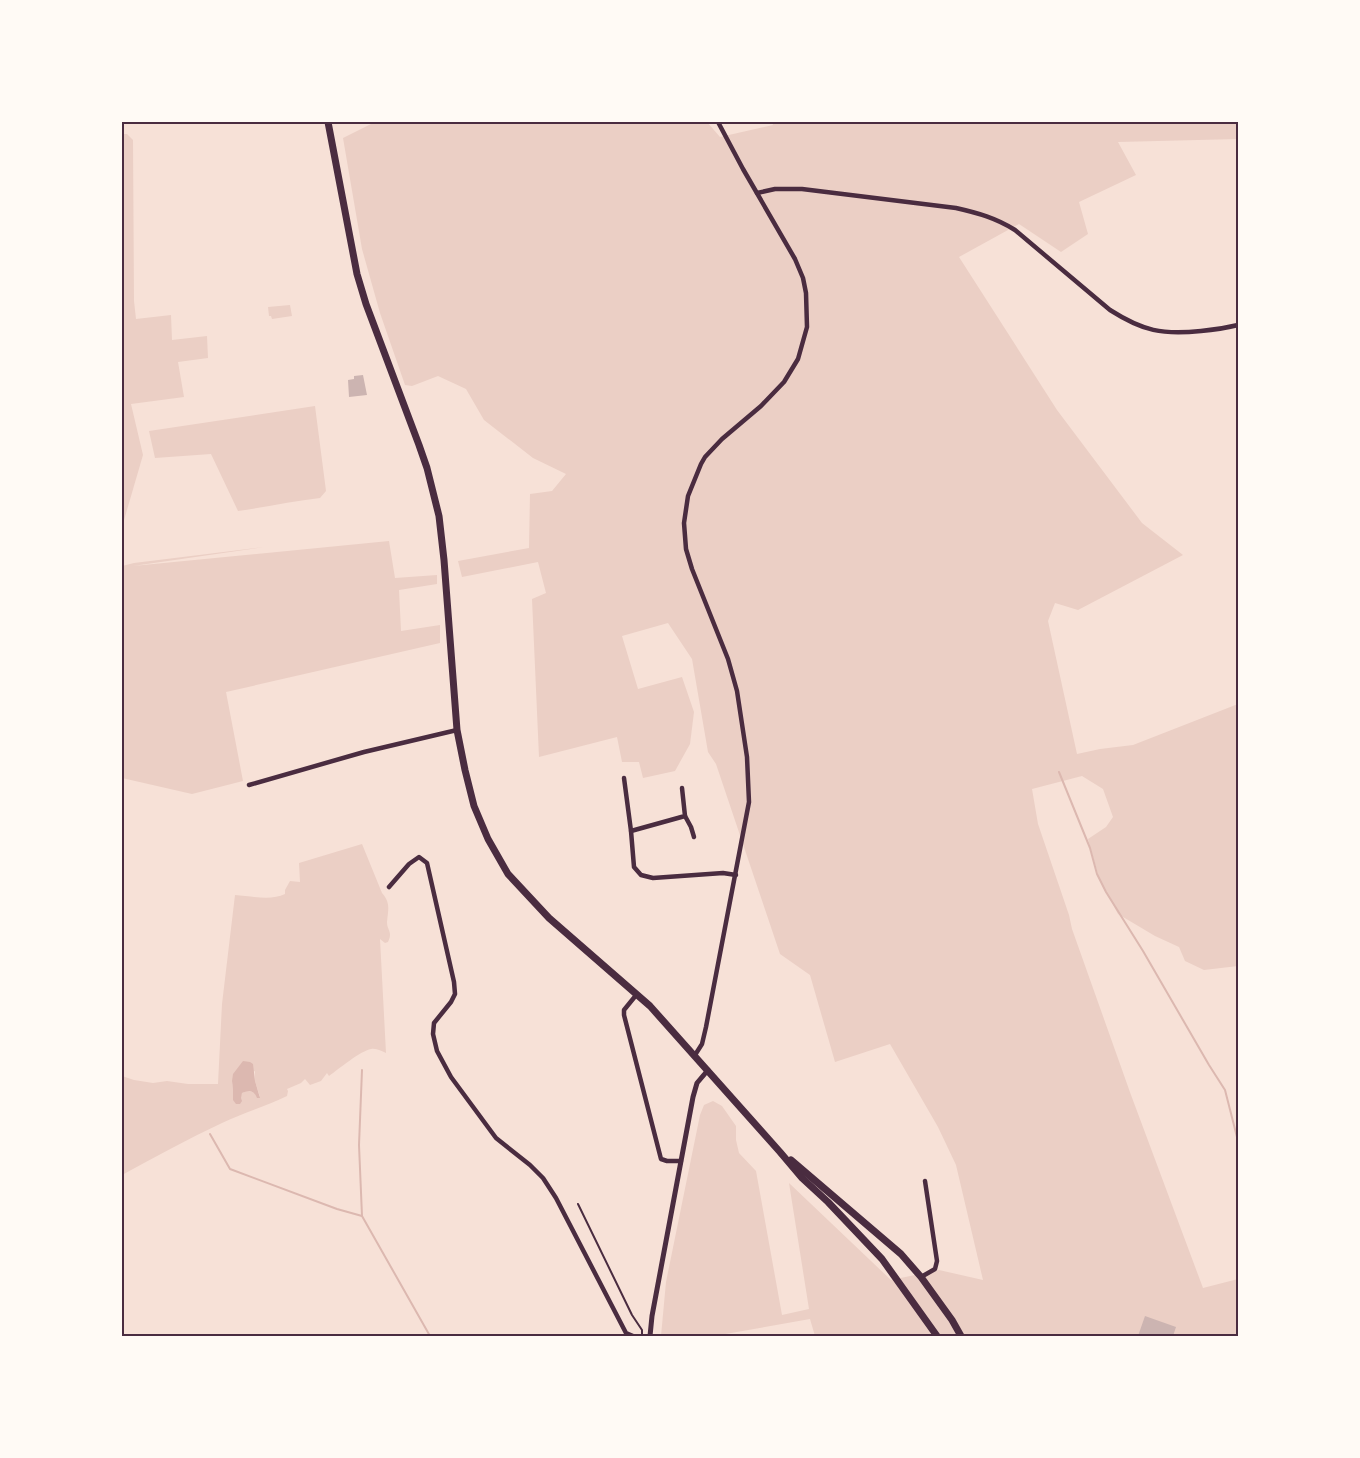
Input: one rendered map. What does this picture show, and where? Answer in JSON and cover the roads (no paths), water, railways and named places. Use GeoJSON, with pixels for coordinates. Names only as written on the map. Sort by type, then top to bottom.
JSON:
{"type":"FeatureCollection","features":[{"type":"Feature","properties":{"kind":"main road"},"geometry":{"type":"LineString","coordinates":[[328,122],[357,274],[427,468],[439,516],[458,730],[474,806],[488,840],[508,874],[549,918],[650,1006],[802,1179],[828,1202],[882,1259],[936,1336]]}},
{"type":"Feature","properties":{"kind":"main road"},"geometry":{"type":"LineString","coordinates":[[780,1152],[901,1254],[921,1277],[961,1336]]}},
{"type":"Feature","properties":{"kind":"street"},"geometry":{"type":"LineString","coordinates":[[695,1055],[702,1044],[706,1027],[749,802],[747,756],[737,691],[728,659],[686,549],[684,523],[688,496],[705,457],[784,382],[798,359],[807,327],[806,293],[795,259],[718,122]]}},
{"type":"Feature","properties":{"kind":"street"},"geometry":{"type":"LineString","coordinates":[[757,193],[775,189],[802,189],[980,213],[1000,220],[1015,230],[1110,310],[1141,327],[1177,333],[1239,326]]}},
{"type":"Feature","properties":{"kind":"street"},"geometry":{"type":"LineString","coordinates":[[249,785],[364,752],[458,730]]}},
{"type":"Feature","properties":{"kind":"street"},"geometry":{"type":"LineString","coordinates":[[624,778],[634,867],[641,875],[653,878],[723,873],[735,875]]}},
{"type":"Feature","properties":{"kind":"street"},"geometry":{"type":"LineString","coordinates":[[682,788],[685,816],[694,837]]}},
{"type":"Feature","properties":{"kind":"street"},"geometry":{"type":"LineString","coordinates":[[631,831],[685,816]]}},
{"type":"Feature","properties":{"kind":"street"},"geometry":{"type":"LineString","coordinates":[[389,887],[409,864],[419,857],[428,863],[455,994],[434,1023],[433,1034],[437,1051],[451,1077],[496,1138],[543,1178],[556,1198],[626,1333],[633,1336]]}},
{"type":"Feature","properties":{"kind":"street"},"geometry":{"type":"LineString","coordinates":[[637,994],[624,1010],[624,1015],[661,1159],[681,1161]]}},
{"type":"Feature","properties":{"kind":"street"},"geometry":{"type":"LineString","coordinates":[[650,1336],[693,1096],[697,1083],[708,1070]]}},
{"type":"Feature","properties":{"kind":"street"},"geometry":{"type":"LineString","coordinates":[[921,1277],[934,1269],[937,1261],[925,1182]]}},
{"type":"Feature","properties":{"kind":"lane"},"geometry":{"type":"LineString","coordinates":[[578,1204],[632,1315],[642,1330],[642,1336]]}},
{"type":"Feature","properties":{"kind":"waterway"},"geometry":{"type":"LineString","coordinates":[[1059,772],[1090,848],[1097,874],[1106,892],[1225,1090],[1238,1141]]}},
{"type":"Feature","properties":{"kind":"waterway"},"geometry":{"type":"LineString","coordinates":[[362,1070],[359,1145],[362,1216],[430,1336]]}},
{"type":"Feature","properties":{"kind":"waterway"},"geometry":{"type":"LineString","coordinates":[[210,1134],[230,1169],[362,1216]]}}]}
